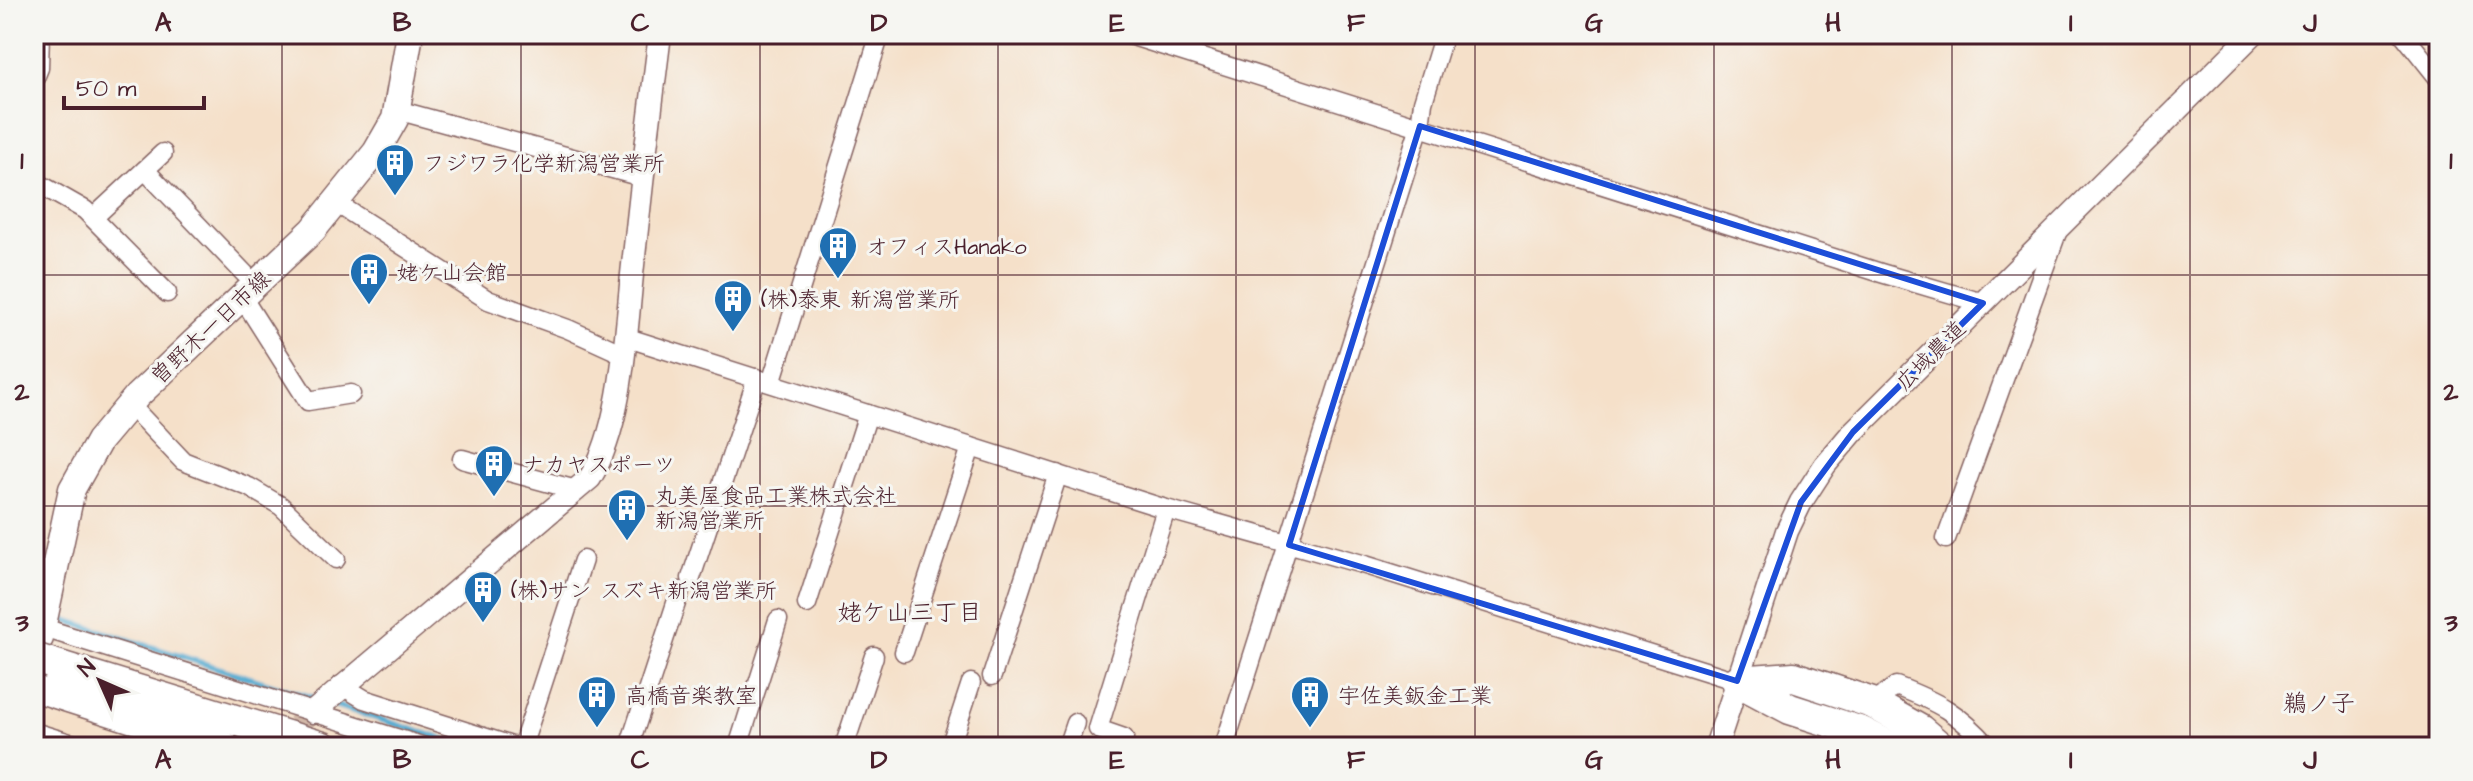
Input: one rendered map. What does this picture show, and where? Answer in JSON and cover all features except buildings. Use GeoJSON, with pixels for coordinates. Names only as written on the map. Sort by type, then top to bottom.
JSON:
{"type":"FeatureCollection","features":[{"type":"Feature","properties":{"kind":"highway"},"geometry":{"type":"LineString","coordinates":[[41,646],[224,747]]}},
{"type":"Feature","properties":{"kind":"highway"},"geometry":{"type":"LineString","coordinates":[[41,646],[323,747]]}},
{"type":"Feature","properties":{"kind":"highway"},"geometry":{"type":"LineString","coordinates":[[1737,681],[1794,677],[1884,695],[1940,747]]}},
{"type":"Feature","properties":{"kind":"highway"},"geometry":{"type":"LineString","coordinates":[[1737,681],[1790,709],[1862,732],[1891,747]]}},
{"type":"Feature","properties":{"kind":"main road","name":"曽野木一日市線"},"geometry":{"type":"LineString","coordinates":[[41,646],[72,489],[99,441],[243,286],[313,230],[376,152],[395,119],[410,34]]}},
{"type":"Feature","properties":{"kind":"street"},"geometry":{"type":"LineString","coordinates":[[34,80],[39,68],[40,34]]}},
{"type":"Feature","properties":{"kind":"street"},"geometry":{"type":"LineString","coordinates":[[325,701],[590,478],[608,444],[624,346],[660,34]]}},
{"type":"Feature","properties":{"kind":"street"},"geometry":{"type":"LineString","coordinates":[[629,747],[686,584],[764,381],[880,34]]}},
{"type":"Feature","properties":{"kind":"street"},"geometry":{"type":"LineString","coordinates":[[1126,34],[1866,269],[1983,303]]}},
{"type":"Feature","properties":{"kind":"street"},"geometry":{"type":"LineString","coordinates":[[1224,747],[1420,126],[1423,102],[1444,34]]}},
{"type":"Feature","properties":{"kind":"street","name":"広域農道"},"geometry":{"type":"LineString","coordinates":[[1716,747],[1787,531],[1817,477],[1853,432],[2253,34]]}},
{"type":"Feature","properties":{"kind":"street"},"geometry":{"type":"LineString","coordinates":[[2403,34],[2439,79]]}},
{"type":"Feature","properties":{"kind":"street"},"geometry":{"type":"LineString","coordinates":[[397,110],[642,177]]}},
{"type":"Feature","properties":{"kind":"street"},"geometry":{"type":"LineString","coordinates":[[93,218],[163,153]]}},
{"type":"Feature","properties":{"kind":"street"},"geometry":{"type":"LineString","coordinates":[[145,170],[243,286],[308,401],[351,394]]}},
{"type":"Feature","properties":{"kind":"street"},"geometry":{"type":"LineString","coordinates":[[34,181],[85,210],[167,293]]}},
{"type":"Feature","properties":{"kind":"street"},"geometry":{"type":"LineString","coordinates":[[336,203],[488,300],[568,329],[764,381],[1166,509],[1362,564],[1737,681]]}},
{"type":"Feature","properties":{"kind":"street"},"geometry":{"type":"LineString","coordinates":[[1946,539],[2059,228]]}},
{"type":"Feature","properties":{"kind":"street"},"geometry":{"type":"LineString","coordinates":[[130,405],[183,461],[249,487],[281,506],[336,559]]}},
{"type":"Feature","properties":{"kind":"street"},"geometry":{"type":"LineString","coordinates":[[807,604],[868,414]]}},
{"type":"Feature","properties":{"kind":"street"},"geometry":{"type":"LineString","coordinates":[[904,652],[971,447]]}},
{"type":"Feature","properties":{"kind":"street"},"geometry":{"type":"LineString","coordinates":[[462,459],[576,490]]}},
{"type":"Feature","properties":{"kind":"street"},"geometry":{"type":"LineString","coordinates":[[992,676],[1058,474]]}},
{"type":"Feature","properties":{"kind":"street"},"geometry":{"type":"LineString","coordinates":[[1121,747],[1124,738],[1098,729],[1166,509]]}},
{"type":"Feature","properties":{"kind":"street"},"geometry":{"type":"LineString","coordinates":[[522,747],[583,560]]}},
{"type":"Feature","properties":{"kind":"street"},"geometry":{"type":"LineString","coordinates":[[738,747],[778,620]]}},
{"type":"Feature","properties":{"kind":"street"},"geometry":{"type":"LineString","coordinates":[[41,646],[325,701],[425,747]]}},
{"type":"Feature","properties":{"kind":"street"},"geometry":{"type":"LineString","coordinates":[[844,747],[874,656]]}},
{"type":"Feature","properties":{"kind":"street"},"geometry":{"type":"LineString","coordinates":[[950,747],[971,683]]}},
{"type":"Feature","properties":{"kind":"street"},"geometry":{"type":"LineString","coordinates":[[1884,695],[1929,699],[1965,720],[1989,747]]}},
{"type":"Feature","properties":{"kind":"street"},"geometry":{"type":"LineString","coordinates":[[325,701],[364,699],[515,747]]}},
{"type":"Feature","properties":{"kind":"street"},"geometry":{"type":"LineString","coordinates":[[1067,747],[1075,723]]}},
{"type":"Feature","properties":{"kind":"street"},"geometry":{"type":"LineString","coordinates":[[34,732],[83,747]]}},
{"type":"Feature","properties":{"kind":"highlighted area"},"geometry":{"type":"Polygon","coordinates":[[[1420,126],[1983,303],[1853,432],[1801,502],[1737,681],[1289,545],[1420,126]]]}},
{"type":"Feature","properties":{"kind":"waterway"},"geometry":{"type":"LineString","coordinates":[[52,616],[320,700]]}},
{"type":"Feature","properties":{"kind":"waterway"},"geometry":{"type":"LineString","coordinates":[[331,704],[468,747]]}},
{"type":"Feature","properties":{"kind":"tunnel"},"geometry":{"type":"LineString","coordinates":[[271,747],[313,712]]}},
{"type":"Feature","properties":{"kind":"place","name":"フジワラ化学新潟営業所"},"geometry":{"type":"Point","coordinates":[395,197]}},
{"type":"Feature","properties":{"kind":"place","name":"オフィスHanako"},"geometry":{"type":"Point","coordinates":[838,280]}},
{"type":"Feature","properties":{"kind":"place","name":"姥ケ山会館"},"geometry":{"type":"Point","coordinates":[369,306]}},
{"type":"Feature","properties":{"kind":"place","name":"(株)泰東 新潟営業所"},"geometry":{"type":"Point","coordinates":[733,333]}},
{"type":"Feature","properties":{"kind":"place","name":"ナカヤスポーツ"},"geometry":{"type":"Point","coordinates":[494,498]}},
{"type":"Feature","properties":{"kind":"place","name":"丸美屋食品工業株式会社 新潟営業所"},"geometry":{"type":"Point","coordinates":[627,542]}},
{"type":"Feature","properties":{"kind":"place","name":"(株)サン スズキ新潟営業所"},"geometry":{"type":"Point","coordinates":[483,624]}},
{"type":"Feature","properties":{"kind":"place","name":"高橋音楽教室"},"geometry":{"type":"Point","coordinates":[597,729]}},
{"type":"Feature","properties":{"kind":"place","name":"宇佐美鈑金工業"},"geometry":{"type":"Point","coordinates":[1310,729]}},
{"type":"Feature","properties":{"kind":"district","name":"姥ケ山三丁目"},"geometry":{"type":"Point","coordinates":[910,612]}},
{"type":"Feature","properties":{"kind":"district","name":"鵜ノ子"},"geometry":{"type":"Point","coordinates":[2319,703]}}]}
